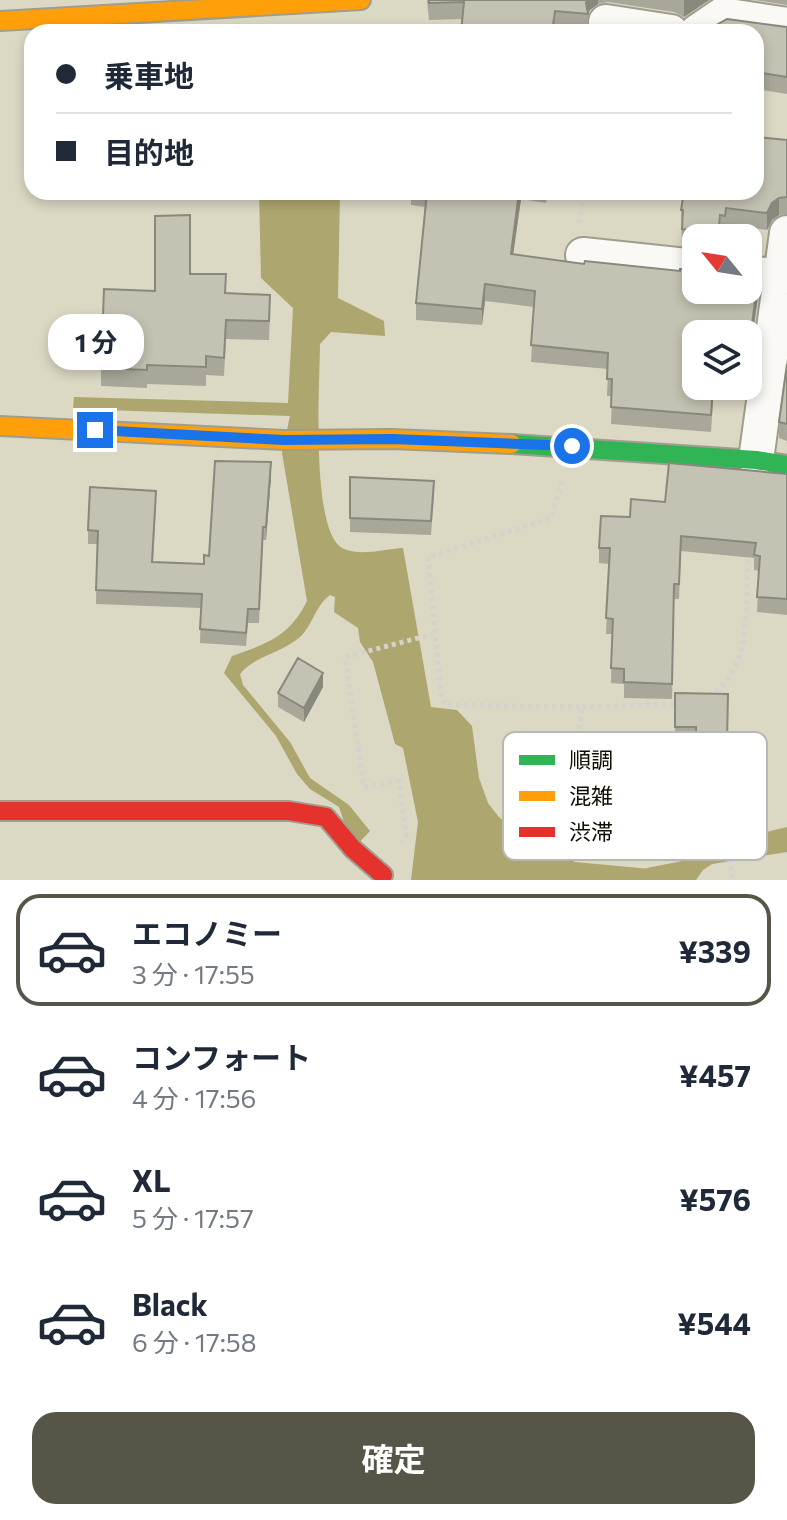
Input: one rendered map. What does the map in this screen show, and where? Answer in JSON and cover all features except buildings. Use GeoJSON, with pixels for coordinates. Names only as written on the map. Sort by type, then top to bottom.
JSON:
{"type":"FeatureCollection","features":[{"type":"Feature","properties":{"kind":"street"},"geometry":{"type":"LineString","coordinates":[[0,21],[361,0]]}},
{"type":"Feature","properties":{"kind":"street"},"geometry":{"type":"LineString","coordinates":[[709,24],[722,15],[787,25]]}},
{"type":"Feature","properties":{"kind":"street"},"geometry":{"type":"LineString","coordinates":[[606,22],[619,24]]}},
{"type":"Feature","properties":{"kind":"street"},"geometry":{"type":"LineString","coordinates":[[0,426],[321,441],[392,439],[572,446],[772,463],[764,275],[787,233]]}},
{"type":"Feature","properties":{"kind":"street"},"geometry":{"type":"LineString","coordinates":[[583,255],[682,266]]}},
{"type":"Feature","properties":{"kind":"street"},"geometry":{"type":"LineString","coordinates":[[0,811],[289,811],[326,817],[353,849],[383,875]]}},
{"type":"Feature","properties":{"kind":"path"},"geometry":{"type":"LineString","coordinates":[[572,446],[551,518],[428,557],[434,634],[445,705],[582,707],[683,704]]}},
{"type":"Feature","properties":{"kind":"path"},"geometry":{"type":"LineString","coordinates":[[697,702],[721,689],[736,665],[742,646],[749,543]]}},
{"type":"Feature","properties":{"kind":"path"},"geometry":{"type":"LineString","coordinates":[[352,652],[434,634]]}},
{"type":"Feature","properties":{"kind":"path"},"geometry":{"type":"LineString","coordinates":[[383,875],[406,835],[399,781],[364,787],[345,657],[434,634]]}},
{"type":"Feature","properties":{"kind":"path"},"geometry":{"type":"LineString","coordinates":[[579,732],[582,707]]}},
{"type":"Feature","properties":{"kind":"path"},"geometry":{"type":"LineString","coordinates":[[729,860],[733,880]]}},
{"type":"Feature","properties":{"kind":"shaded area"},"geometry":{"type":"Polygon","coordinates":[[[259,200],[340,200],[338,298],[384,321],[385,336],[331,332],[320,344],[319,453],[325,513],[332,535],[342,548],[364,552],[403,548],[431,707],[457,710],[472,726],[479,778],[488,803],[503,821],[503,860],[571,860],[672,871],[697,860],[737,860],[712,864],[696,880],[411,880],[418,822],[403,748],[395,744],[373,662],[360,642],[358,628],[334,612],[335,597],[330,595],[300,637],[253,663],[240,674],[243,685],[290,742],[310,778],[349,805],[370,831],[353,849],[339,807],[310,789],[297,774],[276,736],[224,673],[232,656],[285,631],[307,601],[282,453],[290,416],[73,409],[74,397],[288,403],[293,308],[261,278],[259,200]]]}},
{"type":"Feature","properties":{"kind":"shaded area"},"geometry":{"type":"Polygon","coordinates":[[[787,827],[787,852],[767,855],[767,832],[787,827]]]}},
{"type":"Feature","properties":{"kind":"waterway"},"geometry":{"type":"LineString","coordinates":[[648,873],[703,862]]}},
{"type":"Feature","properties":{"kind":"traffic: fast"},"geometry":{"type":"LineString","coordinates":[[512,444],[756,460],[787,465]]}},
{"type":"Feature","properties":{"kind":"traffic: slow"},"geometry":{"type":"LineString","coordinates":[[0,21],[361,0]]}},
{"type":"Feature","properties":{"kind":"traffic: slow"},"geometry":{"type":"LineString","coordinates":[[0,426],[284,440],[392,439],[512,444]]}},
{"type":"Feature","properties":{"kind":"traffic: jam"},"geometry":{"type":"LineString","coordinates":[[0,811],[289,811],[326,817],[353,849],[383,875]]}},
{"type":"Feature","properties":{"kind":"route"},"geometry":{"type":"LineString","coordinates":[[95,430],[254,436],[284,440],[392,439],[572,446]]}}]}
